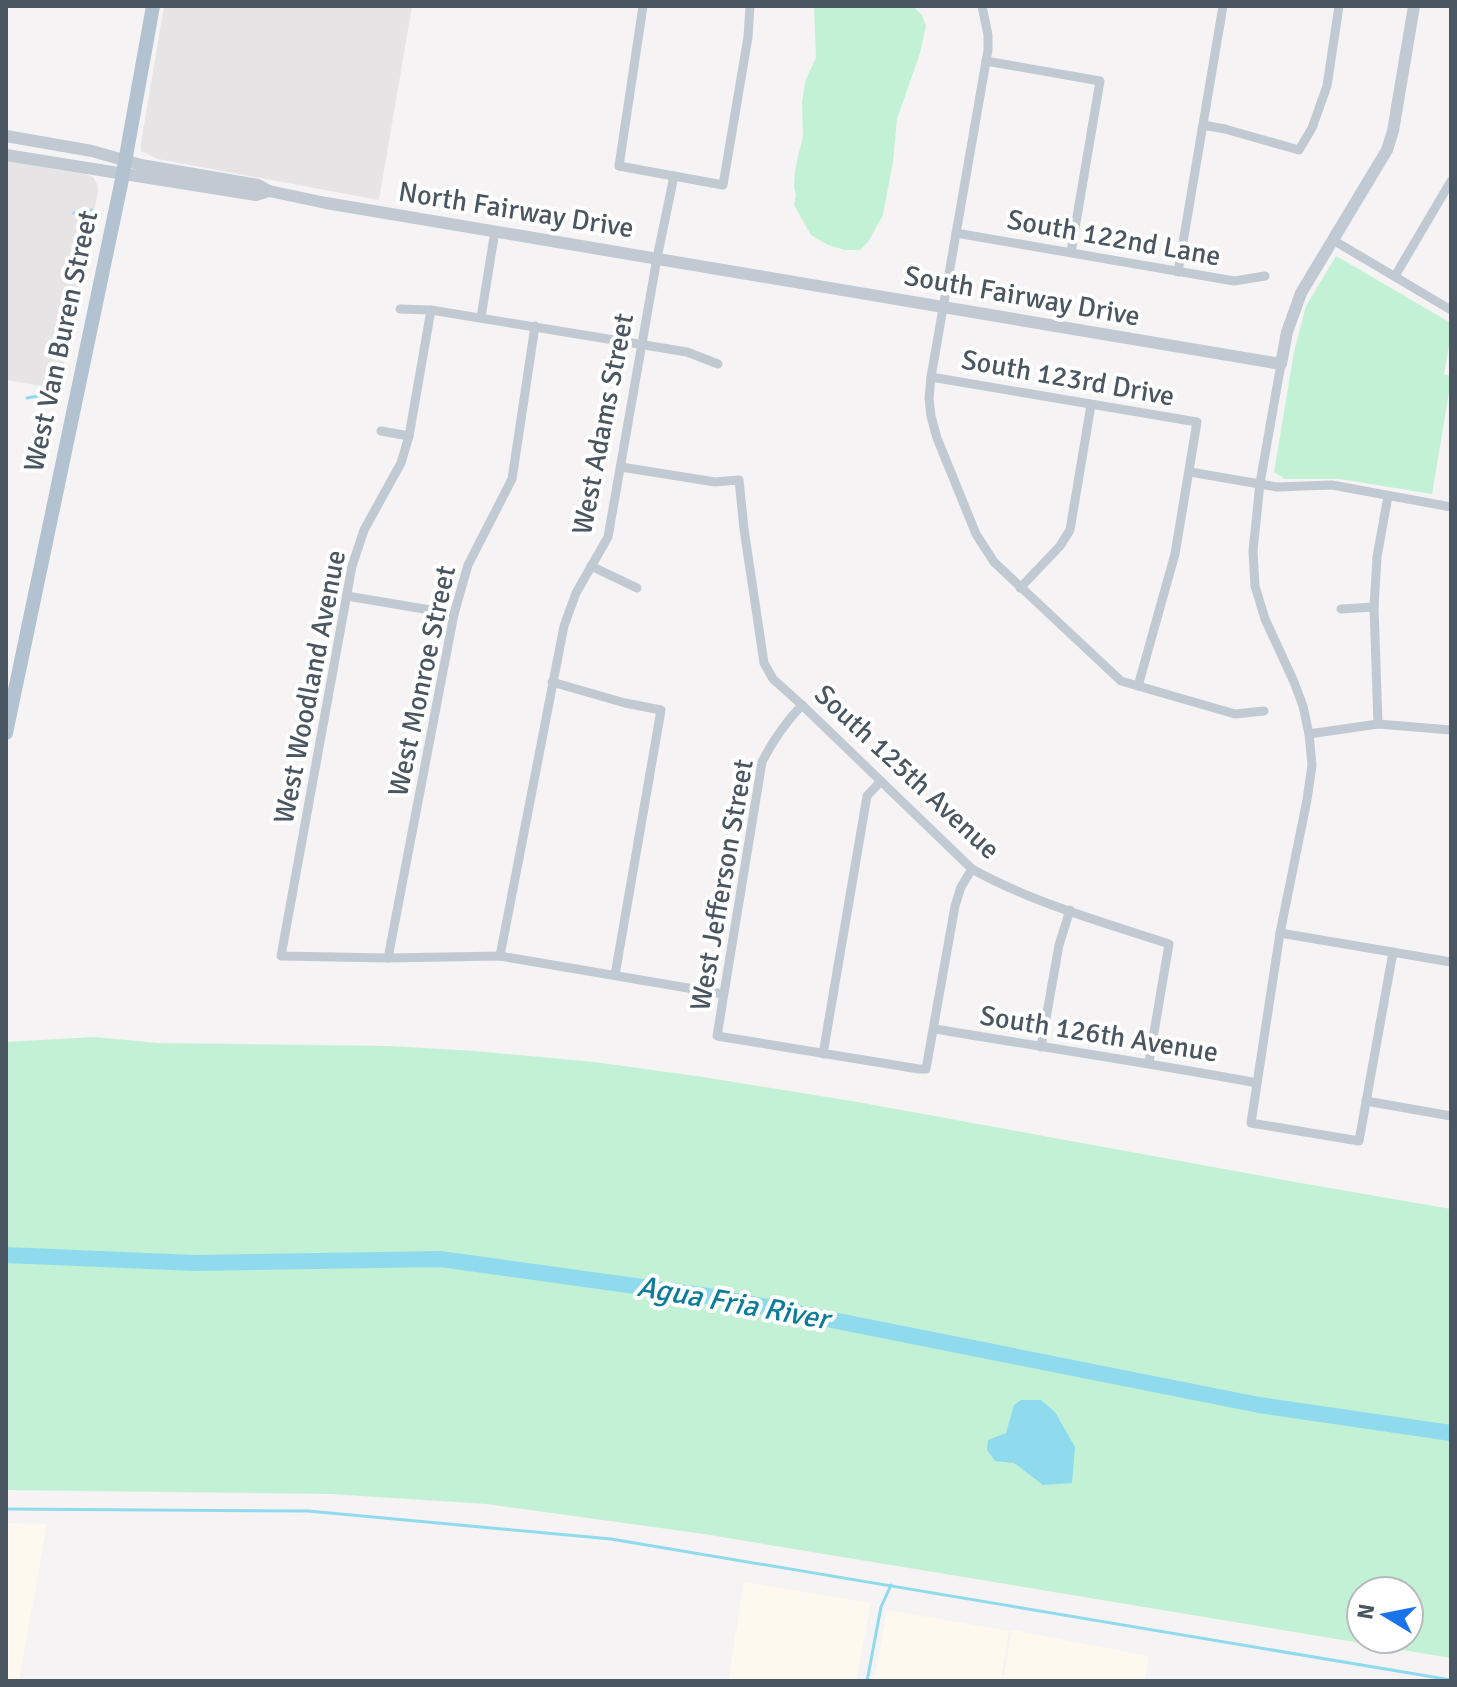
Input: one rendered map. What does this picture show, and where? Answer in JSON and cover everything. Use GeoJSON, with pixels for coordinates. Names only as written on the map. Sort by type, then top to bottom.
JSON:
{"type":"FeatureCollection","features":[{"type":"Feature","properties":{"kind":"main road","name":"West Van Buren Street"},"geometry":{"type":"LineString","coordinates":[[6,733],[11,682],[125,167],[153,6]]}},
{"type":"Feature","properties":{"kind":"street"},"geometry":{"type":"LineString","coordinates":[[643,6],[619,166],[723,185],[748,37],[750,6]]}},
{"type":"Feature","properties":{"kind":"street"},"geometry":{"type":"LineString","coordinates":[[982,6],[988,35],[986,61],[931,377],[929,398],[937,438],[976,534],[994,562],[1121,681],[1235,714],[1264,711]]}},
{"type":"Feature","properties":{"kind":"street"},"geometry":{"type":"LineString","coordinates":[[1178,272],[1223,6]]}},
{"type":"Feature","properties":{"kind":"street"},"geometry":{"type":"LineString","coordinates":[[1203,125],[1299,150],[1312,128],[1327,86],[1339,6]]}},
{"type":"Feature","properties":{"kind":"street"},"geometry":{"type":"LineString","coordinates":[[1393,952],[1359,1141],[1251,1123],[1280,933],[1312,765],[1303,706],[1265,619],[1255,586],[1253,551],[1260,483],[1287,332],[1297,303],[1387,150],[1414,6]]}},
{"type":"Feature","properties":{"kind":"street"},"geometry":{"type":"LineString","coordinates":[[986,61],[1100,81],[1071,252]]}},
{"type":"Feature","properties":{"kind":"street","name":"North Fairway Drive"},"geometry":{"type":"LineString","coordinates":[[13,138],[92,151],[125,167]]}},
{"type":"Feature","properties":{"kind":"street"},"geometry":{"type":"LineString","coordinates":[[6,144],[16,142],[13,138]]}},
{"type":"Feature","properties":{"kind":"street","name":"North Fairway Drive"},"geometry":{"type":"LineString","coordinates":[[6,155],[125,167],[256,195],[269,191],[755,275]]}},
{"type":"Feature","properties":{"kind":"street","name":"West Adams Street"},"geometry":{"type":"LineString","coordinates":[[500,956],[564,626],[576,593],[608,537],[674,176]]}},
{"type":"Feature","properties":{"kind":"street"},"geometry":{"type":"LineString","coordinates":[[1395,276],[1451,181]]}},
{"type":"Feature","properties":{"kind":"street"},"geometry":{"type":"LineString","coordinates":[[481,317],[495,231]]}},
{"type":"Feature","properties":{"kind":"street","name":"South 122nd Lane"},"geometry":{"type":"LineString","coordinates":[[956,233],[1234,281],[1265,276]]}},
{"type":"Feature","properties":{"kind":"street"},"geometry":{"type":"LineString","coordinates":[[1333,240],[1451,310]]}},
{"type":"Feature","properties":{"kind":"street","name":"South Fairway Drive"},"geometry":{"type":"LineString","coordinates":[[755,275],[1281,364]]}},
{"type":"Feature","properties":{"kind":"street"},"geometry":{"type":"LineString","coordinates":[[400,309],[481,317],[643,344],[687,352],[718,364]]}},
{"type":"Feature","properties":{"kind":"street","name":"West Woodland Avenue"},"geometry":{"type":"LineString","coordinates":[[388,958],[281,956],[352,566],[364,530],[401,463],[409,436],[431,310]]}},
{"type":"Feature","properties":{"kind":"street","name":"West Monroe Street"},"geometry":{"type":"LineString","coordinates":[[388,958],[454,614],[468,565],[512,479],[535,326]]}},
{"type":"Feature","properties":{"kind":"street","name":"South 123rd Drive"},"geometry":{"type":"LineString","coordinates":[[931,377],[1197,422],[1190,472]]}},
{"type":"Feature","properties":{"kind":"street"},"geometry":{"type":"LineString","coordinates":[[1020,588],[1060,546],[1070,530],[1091,405]]}},
{"type":"Feature","properties":{"kind":"street"},"geometry":{"type":"LineString","coordinates":[[381,431],[409,436]]}},
{"type":"Feature","properties":{"kind":"street","name":"South 125th Avenue"},"geometry":{"type":"LineString","coordinates":[[621,467],[715,482],[739,480],[764,663],[773,679],[972,869],[997,883],[1169,944],[1149,1062]]}},
{"type":"Feature","properties":{"kind":"street"},"geometry":{"type":"LineString","coordinates":[[1138,686],[1175,554],[1190,472],[1277,487],[1332,485],[1451,507]]}},
{"type":"Feature","properties":{"kind":"street"},"geometry":{"type":"LineString","coordinates":[[1378,724],[1374,607],[1377,557],[1388,496]]}},
{"type":"Feature","properties":{"kind":"street"},"geometry":{"type":"LineString","coordinates":[[591,566],[637,588]]}},
{"type":"Feature","properties":{"kind":"street"},"geometry":{"type":"LineString","coordinates":[[347,596],[454,614]]}},
{"type":"Feature","properties":{"kind":"street"},"geometry":{"type":"LineString","coordinates":[[1341,609],[1374,607]]}},
{"type":"Feature","properties":{"kind":"street"},"geometry":{"type":"LineString","coordinates":[[552,682],[661,710],[615,975]]}},
{"type":"Feature","properties":{"kind":"street","name":"West Jefferson Street"},"geometry":{"type":"LineString","coordinates":[[802,705],[772,741],[762,762],[717,1036],[823,1054]]}},
{"type":"Feature","properties":{"kind":"street"},"geometry":{"type":"LineString","coordinates":[[1309,734],[1378,724],[1451,730]]}},
{"type":"Feature","properties":{"kind":"street"},"geometry":{"type":"LineString","coordinates":[[880,782],[867,796],[823,1054],[926,1069],[955,906],[961,887],[972,869]]}},
{"type":"Feature","properties":{"kind":"street"},"geometry":{"type":"LineString","coordinates":[[1041,1047],[1059,945],[1070,910]]}},
{"type":"Feature","properties":{"kind":"street"},"geometry":{"type":"LineString","coordinates":[[1280,933],[1451,962]]}},
{"type":"Feature","properties":{"kind":"street"},"geometry":{"type":"LineString","coordinates":[[388,958],[500,956],[723,994]]}},
{"type":"Feature","properties":{"kind":"street","name":"South 126th Avenue"},"geometry":{"type":"LineString","coordinates":[[935,1029],[1149,1062],[1257,1083]]}},
{"type":"Feature","properties":{"kind":"street"},"geometry":{"type":"LineString","coordinates":[[1366,1101],[1451,1116]]}},
{"type":"Feature","properties":{"kind":"shaded area"},"geometry":{"type":"Polygon","coordinates":[[[164,6],[412,6],[379,200],[158,159],[141,151],[164,6]]]}},
{"type":"Feature","properties":{"kind":"shaded area"},"geometry":{"type":"Polygon","coordinates":[[[6,161],[84,174],[93,177],[98,186],[59,389],[6,380],[6,161]]]}},
{"type":"Feature","properties":{"kind":"shaded area"},"geometry":{"type":"Polygon","coordinates":[[[6,1523],[47,1524],[19,1681],[6,1681],[6,1523]]]}},
{"type":"Feature","properties":{"kind":"shaded area"},"geometry":{"type":"Polygon","coordinates":[[[744,1582],[871,1603],[856,1681],[728,1681],[744,1582]]]}},
{"type":"Feature","properties":{"kind":"shaded area"},"geometry":{"type":"Polygon","coordinates":[[[887,1610],[1009,1631],[1001,1681],[874,1681],[887,1610]]]}},
{"type":"Feature","properties":{"kind":"shaded area"},"geometry":{"type":"Polygon","coordinates":[[[1012,1630],[1149,1656],[1145,1681],[1003,1681],[1012,1630]]]}},
{"type":"Feature","properties":{"kind":"green space"},"geometry":{"type":"Polygon","coordinates":[[[814,6],[913,6],[922,15],[926,26],[897,119],[883,215],[860,250],[828,245],[811,235],[794,205],[795,170],[803,136],[802,102],[806,79],[816,58],[814,6]]]}},
{"type":"Feature","properties":{"kind":"green space"},"geometry":{"type":"Polygon","coordinates":[[[1336,256],[1451,323],[1444,374],[1451,376],[1451,380],[1432,494],[1340,479],[1285,479],[1274,472],[1294,352],[1306,306],[1336,256]]]}},
{"type":"Feature","properties":{"kind":"green space"},"geometry":{"type":"Polygon","coordinates":[[[95,1037],[157,1043],[389,1046],[594,1062],[863,1103],[1451,1209],[1451,1658],[1425,1654],[1425,1575],[1345,1575],[1345,1640],[704,1534],[487,1504],[331,1494],[6,1490],[6,1042],[95,1037]]]}},
{"type":"Feature","properties":{"kind":"water"},"geometry":{"type":"Polygon","coordinates":[[[1021,1400],[1041,1400],[1055,1412],[1075,1447],[1072,1483],[1043,1485],[1014,1463],[995,1461],[987,1450],[988,1440],[1006,1433],[1014,1405],[1021,1400]]]}},
{"type":"Feature","properties":{"kind":"waterway"},"geometry":{"type":"LineString","coordinates":[[74,213],[91,210]]}},
{"type":"Feature","properties":{"kind":"waterway"},"geometry":{"type":"LineString","coordinates":[[27,398],[53,397]]}},
{"type":"Feature","properties":{"kind":"waterway","name":"Agua Fria River"},"geometry":{"type":"LineString","coordinates":[[6,1255],[194,1263],[440,1259],[722,1298],[1259,1405],[1451,1433]]}},
{"type":"Feature","properties":{"kind":"waterway"},"geometry":{"type":"LineString","coordinates":[[6,1509],[308,1511],[611,1539],[1451,1680]]}},
{"type":"Feature","properties":{"kind":"waterway"},"geometry":{"type":"LineString","coordinates":[[867,1681],[881,1607],[891,1585]]}}]}
